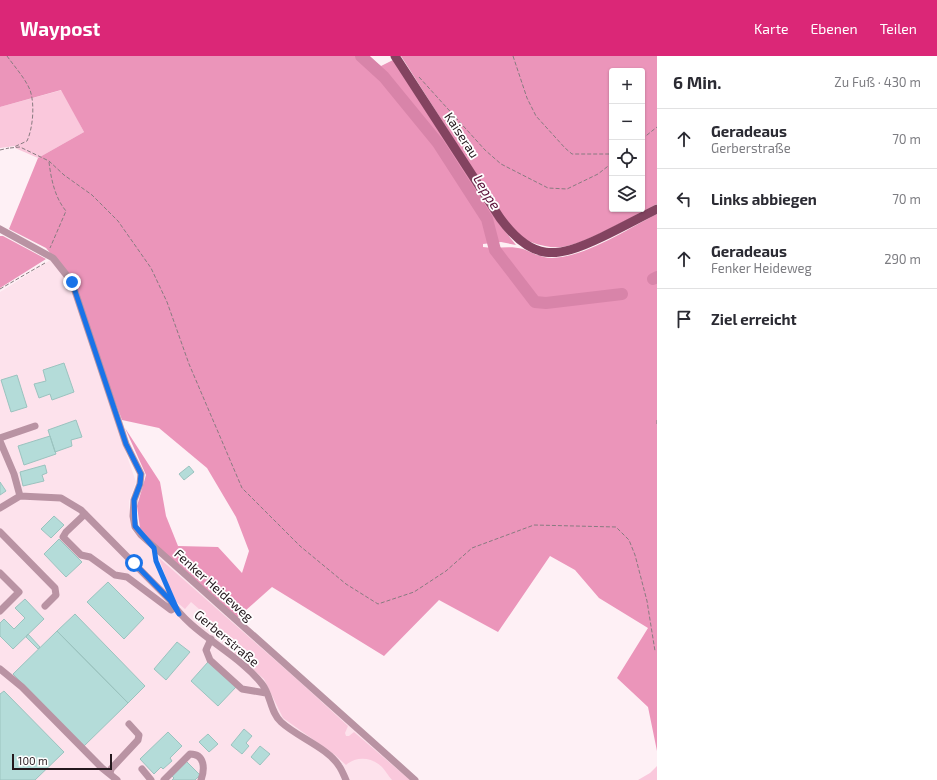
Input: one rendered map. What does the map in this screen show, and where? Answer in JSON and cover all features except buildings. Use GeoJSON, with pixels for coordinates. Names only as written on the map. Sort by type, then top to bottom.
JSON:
{"type":"FeatureCollection","features":[{"type":"Feature","properties":{"kind":"main road","name":"Kaiserau"},"geometry":{"type":"LineString","coordinates":[[395,56],[500,218],[519,241],[532,249],[548,253],[572,250],[657,209]]}},
{"type":"Feature","properties":{"kind":"street","name":"Fenker Heideweg"},"geometry":{"type":"LineString","coordinates":[[0,229],[51,257],[72,282],[126,444],[141,474],[140,484],[134,500],[133,516],[135,526],[154,548],[415,780]]}},
{"type":"Feature","properties":{"kind":"street"},"geometry":{"type":"LineString","coordinates":[[0,438],[35,426]]}},
{"type":"Feature","properties":{"kind":"street"},"geometry":{"type":"LineString","coordinates":[[0,441],[14,474],[20,496],[0,508]]}},
{"type":"Feature","properties":{"kind":"street","name":"Gerberstraße"},"geometry":{"type":"LineString","coordinates":[[20,496],[61,498],[85,514],[134,563],[179,614],[211,639],[263,685],[276,717],[287,728],[332,758],[339,766],[346,780]]}},
{"type":"Feature","properties":{"kind":"street"},"geometry":{"type":"LineString","coordinates":[[85,514],[66,532],[63,537],[81,555],[90,557],[115,575],[127,577],[171,610],[174,608]]}},
{"type":"Feature","properties":{"kind":"street"},"geometry":{"type":"LineString","coordinates":[[0,532],[55,588],[56,595],[45,606]]}},
{"type":"Feature","properties":{"kind":"street"},"geometry":{"type":"LineString","coordinates":[[0,573],[19,592],[0,611]]}},
{"type":"Feature","properties":{"kind":"street"},"geometry":{"type":"LineString","coordinates":[[211,639],[206,650],[210,660],[242,689],[266,693]]}},
{"type":"Feature","properties":{"kind":"street"},"geometry":{"type":"LineString","coordinates":[[0,669],[22,687],[117,780]]}},
{"type":"Feature","properties":{"kind":"street"},"geometry":{"type":"LineString","coordinates":[[110,774],[111,769],[138,740],[139,735],[129,724]]}},
{"type":"Feature","properties":{"kind":"street"},"geometry":{"type":"LineString","coordinates":[[164,780],[190,754],[195,754],[202,760],[204,767],[201,780]]}},
{"type":"Feature","properties":{"kind":"street"},"geometry":{"type":"LineString","coordinates":[[142,769],[151,780]]}},
{"type":"Feature","properties":{"kind":"path"},"geometry":{"type":"LineString","coordinates":[[8,56],[30,89],[32,102],[31,134],[27,141],[10,148]]}},
{"type":"Feature","properties":{"kind":"path"},"geometry":{"type":"LineString","coordinates":[[513,56],[527,98],[536,116],[565,148],[572,154],[609,154]]}},
{"type":"Feature","properties":{"kind":"path"},"geometry":{"type":"LineString","coordinates":[[418,76],[495,160],[548,188],[567,189],[598,174],[609,165]]}},
{"type":"Feature","properties":{"kind":"path"},"geometry":{"type":"LineString","coordinates":[[645,137],[657,127]]}},
{"type":"Feature","properties":{"kind":"path"},"geometry":{"type":"LineString","coordinates":[[0,150],[20,147],[49,161],[64,175],[92,195],[118,222],[151,268],[167,302],[189,364],[242,488],[300,546],[346,584],[378,604],[414,592],[446,571],[472,548],[534,526],[616,527],[629,540],[635,555],[647,601],[655,651]]}},
{"type":"Feature","properties":{"kind":"path"},"geometry":{"type":"LineString","coordinates":[[0,289],[51,257],[49,251],[66,212],[59,203],[51,178],[49,161]]}},
{"type":"Feature","properties":{"kind":"path"},"geometry":{"type":"LineString","coordinates":[[657,420],[657,425]]}},
{"type":"Feature","properties":{"kind":"path"},"geometry":{"type":"LineString","coordinates":[[154,548],[156,561],[168,588]]}},
{"type":"Feature","properties":{"kind":"shaded area"},"geometry":{"type":"Polygon","coordinates":[[[0,56],[367,56],[381,66],[393,60],[497,221],[516,245],[501,242],[483,244],[483,247],[518,248],[548,258],[565,256],[592,248],[657,214],[657,751],[648,707],[617,678],[648,628],[599,598],[575,570],[550,556],[498,632],[439,600],[384,656],[272,587],[237,618],[155,547],[140,528],[137,506],[146,475],[125,428],[160,482],[166,516],[178,546],[218,547],[242,573],[249,551],[236,517],[207,468],[159,428],[122,420],[95,348],[75,282],[46,248],[9,229],[38,158],[84,132],[61,90],[0,107],[0,56]]]}},
{"type":"Feature","properties":{"kind":"shaded area"},"geometry":{"type":"Polygon","coordinates":[[[401,56],[657,56],[657,204],[645,210],[645,68],[609,68],[609,212],[641,212],[597,235],[572,245],[562,247],[543,246],[527,240],[515,230],[502,215],[401,56]]]}},
{"type":"Feature","properties":{"kind":"shaded area"},"geometry":{"type":"Polygon","coordinates":[[[62,90],[84,132],[38,158],[15,148],[15,146],[0,148],[0,107],[62,90]]]}},
{"type":"Feature","properties":{"kind":"shaded area"},"geometry":{"type":"Polygon","coordinates":[[[0,236],[3,236],[46,259],[0,288],[0,236]]]}},
{"type":"Feature","properties":{"kind":"shaded area"},"geometry":{"type":"Polygon","coordinates":[[[52,259],[71,283],[90,348],[136,482],[129,501],[131,529],[151,549],[411,780],[0,780],[0,292],[52,259]]]}},
{"type":"Feature","properties":{"kind":"shaded area"},"geometry":{"type":"Polygon","coordinates":[[[159,558],[348,726],[345,733],[346,736],[349,736],[354,732],[410,780],[392,780],[382,767],[374,761],[359,759],[346,765],[335,755],[283,718],[264,679],[193,616],[199,609],[191,602],[185,609],[174,600],[159,558]]]}},
{"type":"Feature","properties":{"kind":"shaded area"},"geometry":{"type":"Polygon","coordinates":[[[657,766],[657,780],[638,780],[650,773],[657,766]]]}},
{"type":"Feature","properties":{"kind":"waterway","name":"Leppe"},"geometry":{"type":"LineString","coordinates":[[361,56],[384,77],[438,143],[487,219],[495,250],[535,302],[546,303],[622,294]]}},
{"type":"Feature","properties":{"kind":"waterway","name":"Leppe"},"geometry":{"type":"LineString","coordinates":[[653,279],[657,277]]}},
{"type":"Feature","properties":{"kind":"route"},"geometry":{"type":"LineString","coordinates":[[72,282],[126,444],[141,474],[140,484],[134,500],[133,516],[135,526],[141,535],[154,548],[156,561],[179,614],[170,600],[134,563]]}}]}
